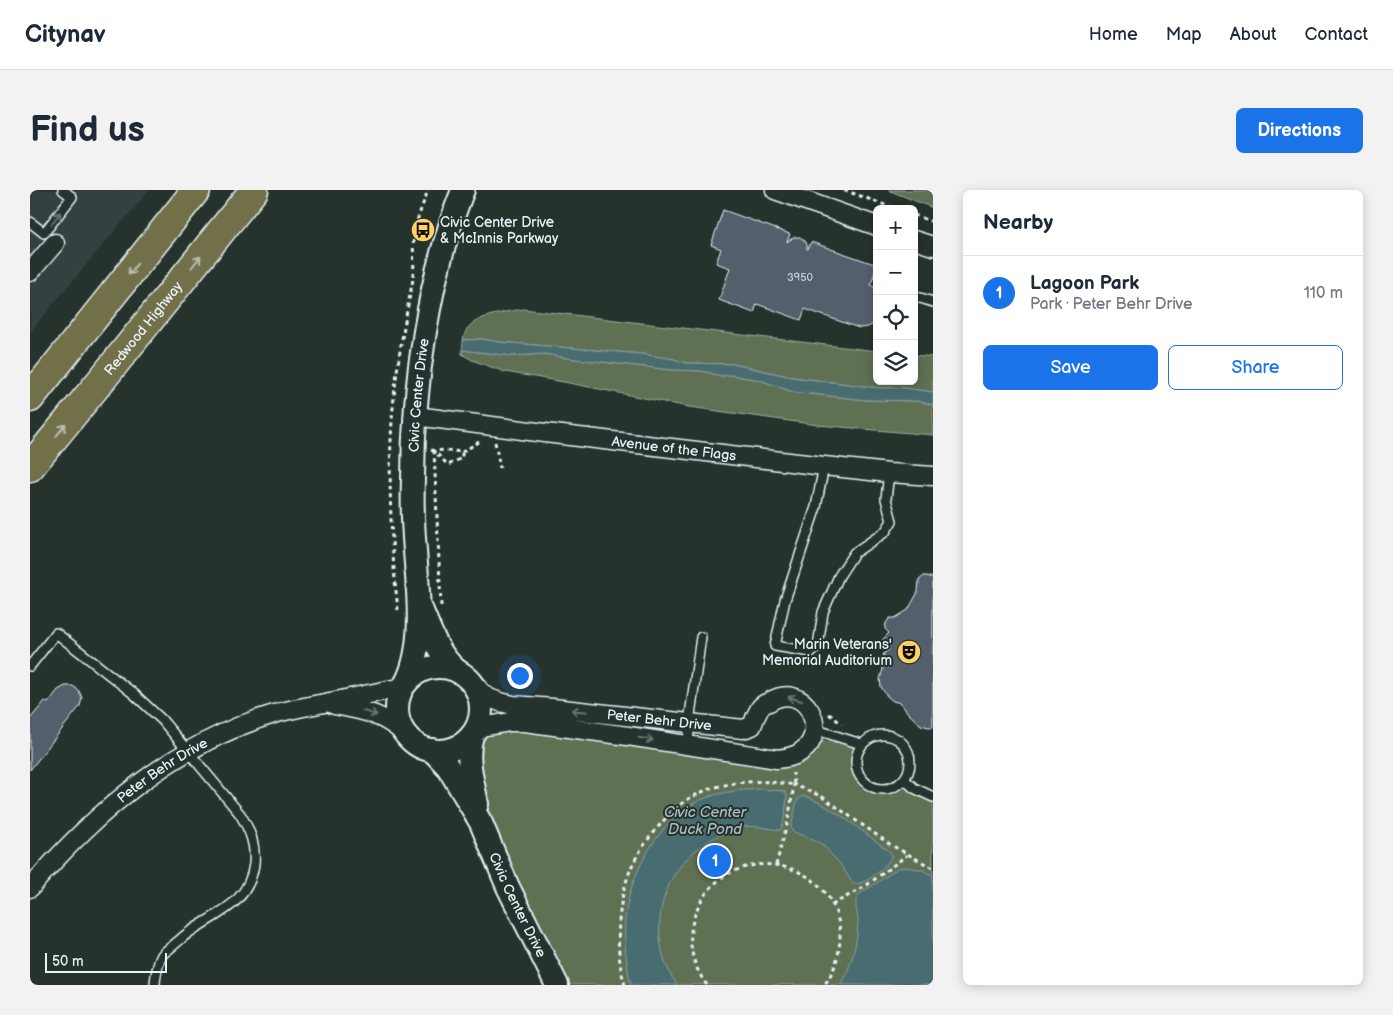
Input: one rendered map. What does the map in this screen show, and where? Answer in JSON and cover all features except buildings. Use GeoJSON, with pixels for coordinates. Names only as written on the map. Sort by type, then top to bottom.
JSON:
{"type":"FeatureCollection","features":[{"type":"Feature","properties":{"kind":"highway"},"geometry":{"type":"LineString","coordinates":[[30,398],[196,190]]}},
{"type":"Feature","properties":{"kind":"highway","name":"Redwood Highway"},"geometry":{"type":"LineString","coordinates":[[30,467],[254,190]]}},
{"type":"Feature","properties":{"kind":"street","name":"Civic Center Drive"},"geometry":{"type":"LineString","coordinates":[[405,684],[412,672],[416,655],[420,606],[413,515],[413,456],[424,341],[446,238],[463,190]]}},
{"type":"Feature","properties":{"kind":"street"},"geometry":{"type":"LineString","coordinates":[[775,190],[873,225]]}},
{"type":"Feature","properties":{"kind":"street"},"geometry":{"type":"LineString","coordinates":[[30,270],[50,238]]}},
{"type":"Feature","properties":{"kind":"street"},"geometry":{"type":"LineString","coordinates":[[918,241],[933,246]]}},
{"type":"Feature","properties":{"kind":"street","name":"Avenue of the Flags"},"geometry":{"type":"LineString","coordinates":[[416,416],[824,466],[933,476]]}},
{"type":"Feature","properties":{"kind":"street","name":"Civic Center Drive"},"geometry":{"type":"LineString","coordinates":[[420,606],[438,649],[456,670]]}},
{"type":"Feature","properties":{"kind":"street"},"geometry":{"type":"LineString","coordinates":[[438,667],[456,670],[475,687],[481,703],[480,720],[474,732],[465,742],[449,750],[432,750],[415,743],[403,730],[398,715],[399,697],[405,684],[421,671],[429,668],[438,667]]}},
{"type":"Feature","properties":{"kind":"street","name":"Peter Behr Drive"},"geometry":{"type":"LineString","coordinates":[[30,888],[67,848],[118,800],[188,750],[260,718],[294,708],[405,684]]}},
{"type":"Feature","properties":{"kind":"street","name":"Peter Behr Drive"},"geometry":{"type":"LineString","coordinates":[[475,687],[489,698],[513,705],[743,729],[752,726],[761,707],[774,699],[788,696],[806,704],[812,716],[814,729]]}},
{"type":"Feature","properties":{"kind":"street","name":"Peter Behr Drive"},"geometry":{"type":"LineString","coordinates":[[324,703],[379,716],[409,737]]}},
{"type":"Feature","properties":{"kind":"street","name":"Peter Behr Drive"},"geometry":{"type":"LineString","coordinates":[[474,732],[510,722],[525,722],[777,759],[792,756]]}},
{"type":"Feature","properties":{"kind":"street"},"geometry":{"type":"LineString","coordinates":[[792,756],[809,745],[814,729]]}},
{"type":"Feature","properties":{"kind":"street","name":"Civic Center Drive"},"geometry":{"type":"LineString","coordinates":[[474,732],[469,743],[469,760],[480,823]]}},
{"type":"Feature","properties":{"kind":"street","name":"Civic Center Drive"},"geometry":{"type":"LineString","coordinates":[[432,750],[448,767],[480,823],[511,894],[557,985]]}},
{"type":"Feature","properties":{"kind":"lane"},"geometry":{"type":"LineString","coordinates":[[30,222],[50,238],[72,197],[63,190]]}},
{"type":"Feature","properties":{"kind":"lane"},"geometry":{"type":"LineString","coordinates":[[918,297],[933,302]]}},
{"type":"Feature","properties":{"kind":"lane"},"geometry":{"type":"LineString","coordinates":[[824,466],[816,507],[785,600],[774,646],[811,652],[818,646],[823,612],[839,576],[854,553],[885,532],[892,520],[886,499],[889,473]]}},
{"type":"Feature","properties":{"kind":"lane"},"geometry":{"type":"LineString","coordinates":[[30,666],[56,633],[148,706],[162,720],[245,822],[252,839],[253,867],[249,883],[244,891],[234,904],[190,931],[162,955],[155,985]]}},
{"type":"Feature","properties":{"kind":"lane"},"geometry":{"type":"LineString","coordinates":[[688,746],[689,723],[701,637]]}},
{"type":"Feature","properties":{"kind":"lane"},"geometry":{"type":"LineString","coordinates":[[814,729],[862,744]]}},
{"type":"Feature","properties":{"kind":"lane"},"geometry":{"type":"LineString","coordinates":[[880,734],[887,735],[894,737],[905,746],[910,759],[908,774],[898,785],[885,790],[871,787],[860,778],[855,764],[856,757],[862,744],[870,738],[880,734]]}},
{"type":"Feature","properties":{"kind":"lane"},"geometry":{"type":"LineString","coordinates":[[904,779],[914,788],[933,797]]}},
{"type":"Feature","properties":{"kind":"path"},"geometry":{"type":"LineString","coordinates":[[844,190],[885,205]]}},
{"type":"Feature","properties":{"kind":"path"},"geometry":{"type":"LineString","coordinates":[[918,216],[933,222]]}},
{"type":"Feature","properties":{"kind":"path"},"geometry":{"type":"LineString","coordinates":[[434,450],[462,452],[480,441]]}},
{"type":"Feature","properties":{"kind":"path"},"geometry":{"type":"LineString","coordinates":[[488,442],[495,442],[500,468]]}},
{"type":"Feature","properties":{"kind":"path"},"geometry":{"type":"LineString","coordinates":[[441,459],[448,465],[452,464],[462,458],[462,452]]}},
{"type":"Feature","properties":{"kind":"path"},"geometry":{"type":"LineString","coordinates":[[825,707],[829,714],[850,731],[870,738]]}},
{"type":"Feature","properties":{"kind":"path"},"geometry":{"type":"LineString","coordinates":[[776,864],[788,821],[794,785],[792,756]]}},
{"type":"Feature","properties":{"kind":"path"},"geometry":{"type":"LineString","coordinates":[[625,985],[621,966],[619,931],[623,895],[630,872],[638,855],[659,825],[676,808],[692,796],[710,789],[744,783],[772,782],[794,785],[821,796],[891,845],[933,868]]}},
{"type":"Feature","properties":{"kind":"path"},"geometry":{"type":"LineString","coordinates":[[832,904],[867,885],[907,854]]}},
{"type":"Feature","properties":{"kind":"path"},"geometry":{"type":"LineString","coordinates":[[707,985],[698,972],[694,961],[690,938],[700,901],[715,883],[726,875],[738,869],[763,864],[776,864],[798,872],[818,885],[832,904],[840,930],[840,942],[835,966],[824,985]]}},
{"type":"Feature","properties":{"kind":"shaded area"},"geometry":{"type":"Polygon","coordinates":[[[30,190],[149,190],[30,332],[30,190]]]}},
{"type":"Feature","properties":{"kind":"green space"},"geometry":{"type":"Polygon","coordinates":[[[888,190],[933,190],[933,208],[888,190]]]}},
{"type":"Feature","properties":{"kind":"green space"},"geometry":{"type":"Polygon","coordinates":[[[523,309],[873,351],[873,385],[918,385],[918,355],[933,357],[933,392],[903,388],[879,388],[792,377],[733,364],[685,363],[674,359],[642,354],[482,339],[463,340],[467,329],[472,324],[493,315],[523,309]]]}},
{"type":"Feature","properties":{"kind":"green space"},"geometry":{"type":"Polygon","coordinates":[[[462,350],[512,356],[545,354],[672,370],[702,371],[721,376],[731,375],[760,380],[793,392],[867,400],[917,401],[933,405],[933,435],[818,425],[689,407],[505,372],[472,360],[462,354],[462,350]]]}},
{"type":"Feature","properties":{"kind":"green space"},"geometry":{"type":"Polygon","coordinates":[[[488,726],[777,759],[815,741],[861,744],[856,756],[856,766],[859,776],[865,783],[883,789],[894,786],[904,779],[933,797],[933,985],[557,985],[481,823],[476,728],[488,726]]]}},
{"type":"Feature","properties":{"kind":"water"},"geometry":{"type":"Polygon","coordinates":[[[482,339],[642,354],[674,359],[686,363],[733,364],[792,377],[879,388],[903,388],[933,392],[933,405],[917,401],[867,400],[793,392],[760,380],[731,375],[721,376],[702,371],[672,370],[545,354],[512,356],[462,350],[463,340],[482,339]]]}},
{"type":"Feature","properties":{"kind":"water","name":"Civic Center Duck Pond"},"geometry":{"type":"Polygon","coordinates":[[[762,789],[784,791],[787,795],[785,816],[781,830],[750,826],[731,830],[708,842],[682,864],[666,892],[660,924],[663,956],[677,985],[631,985],[625,945],[627,904],[638,871],[655,840],[678,815],[699,801],[725,792],[762,789]]]}},
{"type":"Feature","properties":{"kind":"water"},"geometry":{"type":"Polygon","coordinates":[[[804,796],[826,806],[859,828],[889,851],[892,855],[890,859],[869,879],[853,884],[840,864],[822,844],[792,831],[797,800],[804,796]]]}},
{"type":"Feature","properties":{"kind":"water"},"geometry":{"type":"Polygon","coordinates":[[[907,867],[923,870],[933,876],[933,985],[840,985],[848,971],[855,946],[858,922],[856,899],[858,895],[898,868],[907,867]]]}},
{"type":"Feature","properties":{"kind":"place","name":"Civic Center Drive & McInnis Parkway"},"geometry":{"type":"Point","coordinates":[423,230]}},
{"type":"Feature","properties":{"kind":"place","name":"Marin Veterans' Memorial Auditorium"},"geometry":{"type":"Point","coordinates":[909,652]}},
{"type":"Feature","properties":{"kind":"place","name":"Lagoon Park"},"geometry":{"type":"Point","coordinates":[715,861]}}]}
